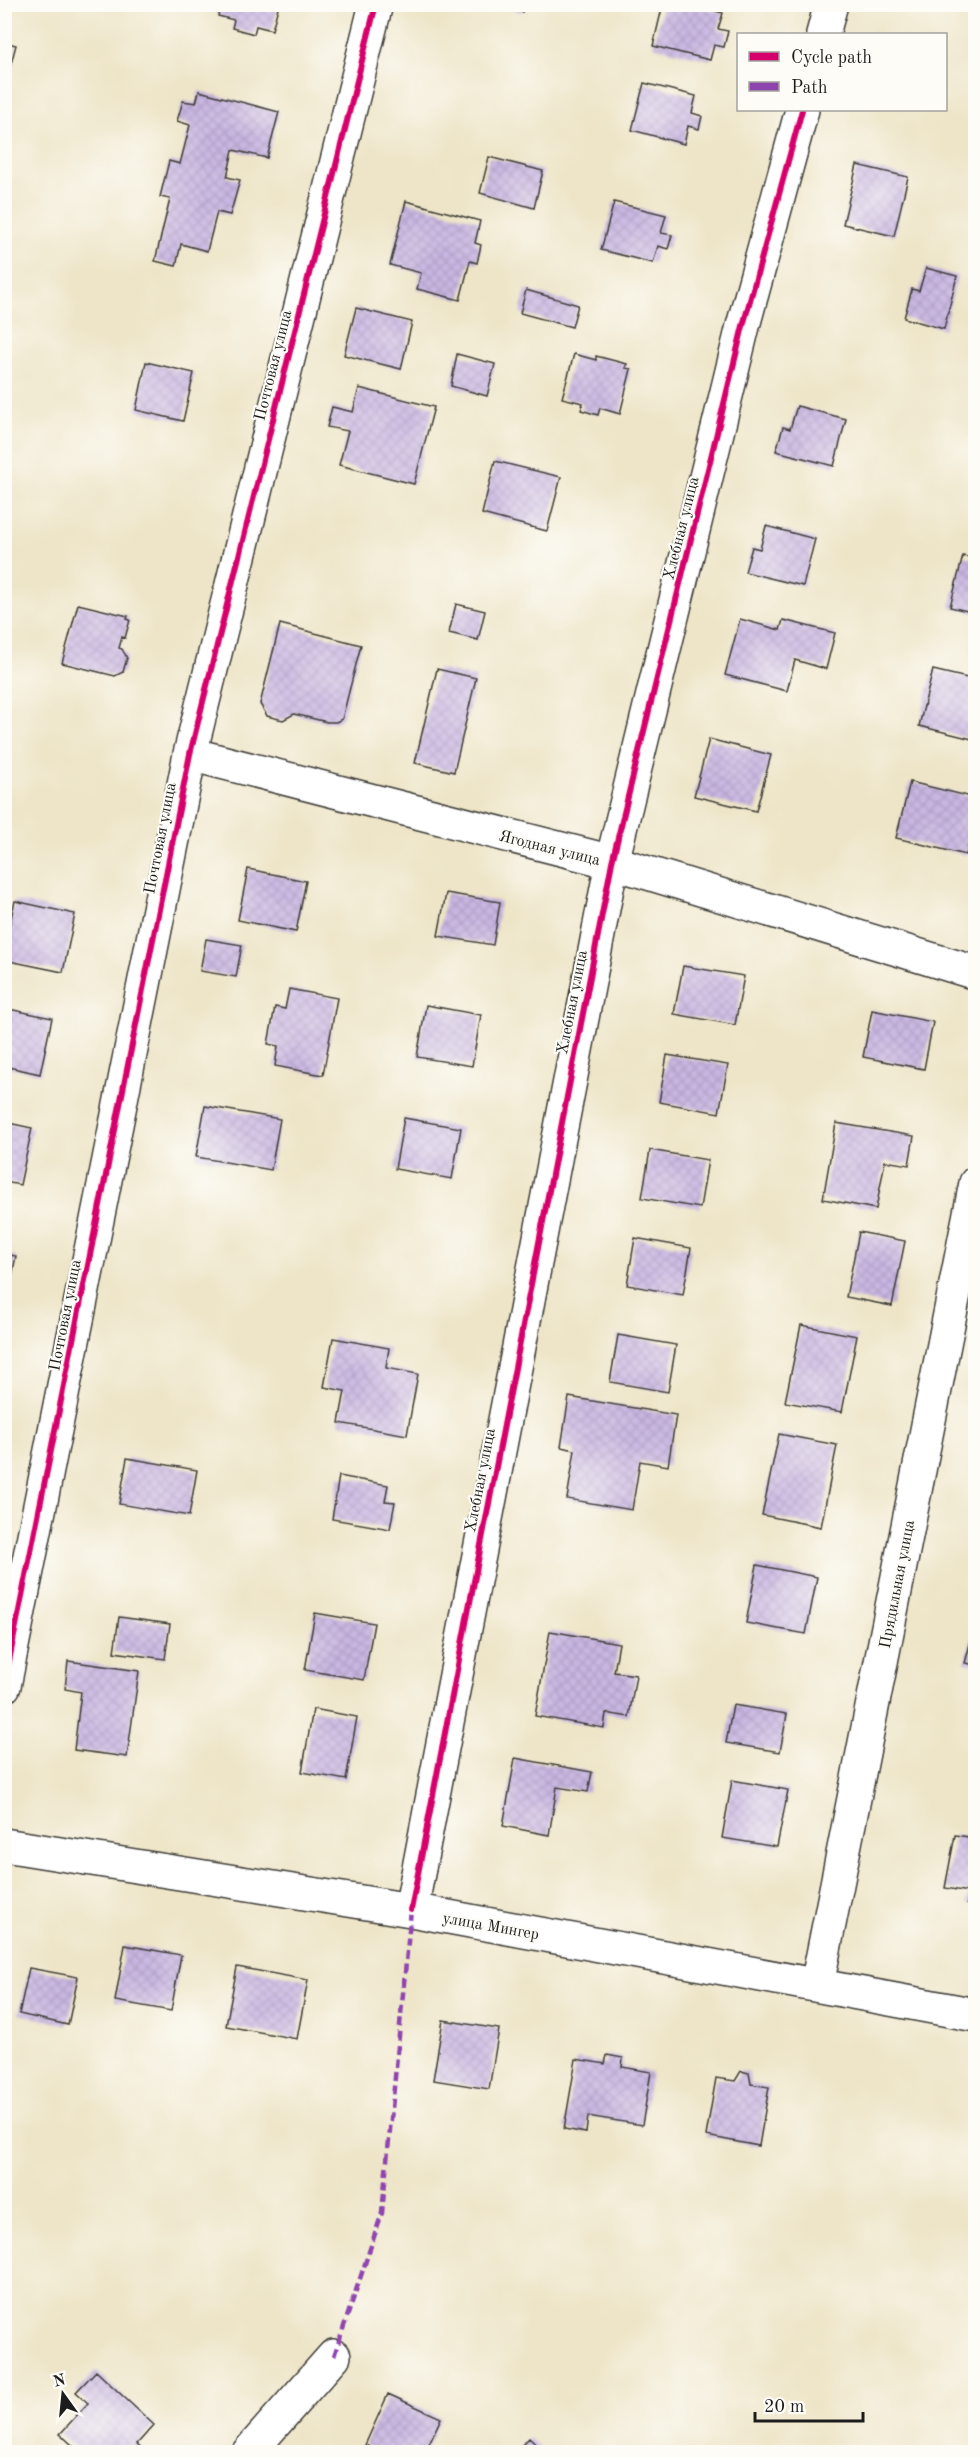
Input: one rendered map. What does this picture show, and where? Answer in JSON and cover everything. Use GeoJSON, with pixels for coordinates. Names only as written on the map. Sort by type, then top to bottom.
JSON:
{"type":"FeatureCollection","features":[{"type":"Feature","properties":{"kind":"street","name":"Почтовая улица"},"geometry":{"type":"LineString","coordinates":[[4,1686],[190,754],[376,4]]}},
{"type":"Feature","properties":{"kind":"street"},"geometry":{"type":"LineString","coordinates":[[822,33],[831,4]]}},
{"type":"Feature","properties":{"kind":"street","name":"Хлебная улица"},"geometry":{"type":"LineString","coordinates":[[411,1910],[612,862],[743,326],[802,111]]}},
{"type":"Feature","properties":{"kind":"street","name":"Ягодная улица"},"geometry":{"type":"LineString","coordinates":[[190,754],[612,862],[975,974]]}},
{"type":"Feature","properties":{"kind":"street","name":"Прядильная улица"},"geometry":{"type":"LineString","coordinates":[[817,1985],[975,1183]]}},
{"type":"Feature","properties":{"kind":"street","name":"улица Мингер"},"geometry":{"type":"LineString","coordinates":[[4,1845],[411,1910],[975,2015]]}},
{"type":"Feature","properties":{"kind":"street"},"geometry":{"type":"LineString","coordinates":[[249,2452],[334,2356]]}},
{"type":"Feature","properties":{"kind":"building"},"geometry":{"type":"Polygon","coordinates":[[[221,4],[279,4],[272,30],[256,26],[254,34],[232,28],[234,20],[218,16],[221,4]]]}},
{"type":"Feature","properties":{"kind":"building"},"geometry":{"type":"Polygon","coordinates":[[[497,4],[524,4],[522,12],[497,4]]]}},
{"type":"Feature","properties":{"kind":"building"},"geometry":{"type":"Polygon","coordinates":[[[663,4],[689,4],[723,13],[718,29],[728,31],[724,47],[714,45],[710,60],[653,46],[663,4]]]}},
{"type":"Feature","properties":{"kind":"building"},"geometry":{"type":"Polygon","coordinates":[[[4,42],[16,45],[5,86],[4,86],[4,42]]]}},
{"type":"Feature","properties":{"kind":"building"},"geometry":{"type":"Polygon","coordinates":[[[644,83],[696,96],[692,113],[702,116],[699,129],[688,126],[684,144],[632,130],[644,83]]]}},
{"type":"Feature","properties":{"kind":"building"},"geometry":{"type":"Polygon","coordinates":[[[199,91],[279,112],[267,158],[233,150],[227,177],[240,180],[230,215],[217,212],[207,251],[181,244],[176,266],[155,261],[170,199],[160,197],[169,161],[180,164],[190,125],[177,121],[183,101],[196,103],[199,91]]]}},
{"type":"Feature","properties":{"kind":"building"},"geometry":{"type":"Polygon","coordinates":[[[489,157],[543,171],[534,208],[480,193],[489,157]]]}},
{"type":"Feature","properties":{"kind":"building"},"geometry":{"type":"Polygon","coordinates":[[[857,165],[908,177],[894,236],[843,224],[857,165]]]}},
{"type":"Feature","properties":{"kind":"building"},"geometry":{"type":"Polygon","coordinates":[[[406,201],[480,221],[475,243],[481,245],[477,263],[470,261],[460,300],[417,289],[421,273],[390,265],[406,201]]]}},
{"type":"Feature","properties":{"kind":"building"},"geometry":{"type":"Polygon","coordinates":[[[614,202],[666,215],[661,233],[672,235],[668,249],[658,246],[653,263],[601,250],[614,202]]]}},
{"type":"Feature","properties":{"kind":"building"},"geometry":{"type":"Polygon","coordinates":[[[926,268],[957,276],[944,329],[904,318],[912,289],[919,291],[926,268]]]}},
{"type":"Feature","properties":{"kind":"building"},"geometry":{"type":"Polygon","coordinates":[[[526,290],[578,305],[572,327],[520,313],[526,290]]]}},
{"type":"Feature","properties":{"kind":"building"},"geometry":{"type":"Polygon","coordinates":[[[356,308],[412,322],[401,369],[344,355],[356,308]]]}},
{"type":"Feature","properties":{"kind":"building"},"geometry":{"type":"Polygon","coordinates":[[[457,354],[495,364],[487,396],[451,386],[457,354]]]}},
{"type":"Feature","properties":{"kind":"building"},"geometry":{"type":"Polygon","coordinates":[[[574,354],[596,360],[596,356],[627,364],[625,368],[631,369],[620,414],[600,408],[598,415],[581,410],[583,403],[562,398],[574,354]]]}},
{"type":"Feature","properties":{"kind":"building"},"geometry":{"type":"Polygon","coordinates":[[[146,362],[194,373],[183,421],[136,410],[146,362]]]}},
{"type":"Feature","properties":{"kind":"building"},"geometry":{"type":"Polygon","coordinates":[[[359,388],[434,407],[414,484],[339,465],[348,431],[327,427],[332,407],[353,412],[359,388]]]}},
{"type":"Feature","properties":{"kind":"building"},"geometry":{"type":"Polygon","coordinates":[[[797,406],[846,419],[834,466],[776,451],[783,427],[790,429],[797,406]]]}},
{"type":"Feature","properties":{"kind":"building"},"geometry":{"type":"Polygon","coordinates":[[[495,461],[561,477],[547,531],[482,514],[495,461]]]}},
{"type":"Feature","properties":{"kind":"building"},"geometry":{"type":"Polygon","coordinates":[[[766,526],[815,539],[803,586],[745,572],[752,547],[760,549],[766,526]]]}},
{"type":"Feature","properties":{"kind":"building"},"geometry":{"type":"Polygon","coordinates":[[[963,556],[976,559],[976,613],[950,607],[963,556]]]}},
{"type":"Feature","properties":{"kind":"building"},"geometry":{"type":"Polygon","coordinates":[[[78,604],[128,616],[127,619],[130,620],[125,638],[122,637],[119,648],[127,658],[123,672],[115,676],[62,663],[78,604]]]}},
{"type":"Feature","properties":{"kind":"building"},"geometry":{"type":"Polygon","coordinates":[[[456,604],[485,611],[478,640],[449,633],[456,604]]]}},
{"type":"Feature","properties":{"kind":"building"},"geometry":{"type":"Polygon","coordinates":[[[740,619],[780,630],[783,620],[835,633],[826,669],[795,660],[787,691],[725,675],[740,619]]]}},
{"type":"Feature","properties":{"kind":"building"},"geometry":{"type":"Polygon","coordinates":[[[280,624],[361,645],[342,719],[327,722],[294,714],[283,720],[267,716],[260,704],[280,624]]]}},
{"type":"Feature","properties":{"kind":"building"},"geometry":{"type":"Polygon","coordinates":[[[437,669],[476,678],[454,772],[415,763],[437,669]]]}},
{"type":"Feature","properties":{"kind":"building"},"geometry":{"type":"Polygon","coordinates":[[[933,670],[976,680],[976,740],[919,726],[933,670]]]}},
{"type":"Feature","properties":{"kind":"building"},"geometry":{"type":"Polygon","coordinates":[[[709,739],[771,755],[756,811],[694,796],[709,739]]]}},
{"type":"Feature","properties":{"kind":"building"},"geometry":{"type":"Polygon","coordinates":[[[910,782],[976,798],[976,817],[966,855],[896,838],[910,782]]]}},
{"type":"Feature","properties":{"kind":"building"},"geometry":{"type":"Polygon","coordinates":[[[248,869],[306,881],[296,932],[238,920],[248,869]]]}},
{"type":"Feature","properties":{"kind":"building"},"geometry":{"type":"Polygon","coordinates":[[[446,893],[500,902],[493,945],[438,936],[446,893]]]}},
{"type":"Feature","properties":{"kind":"building"},"geometry":{"type":"Polygon","coordinates":[[[15,901],[75,914],[63,972],[4,960],[4,949],[15,901]]]}},
{"type":"Feature","properties":{"kind":"building"},"geometry":{"type":"Polygon","coordinates":[[[206,939],[242,945],[236,977],[200,971],[206,939]]]}},
{"type":"Feature","properties":{"kind":"building"},"geometry":{"type":"Polygon","coordinates":[[[683,966],[744,976],[735,1025],[674,1014],[683,966]]]}},
{"type":"Feature","properties":{"kind":"building"},"geometry":{"type":"Polygon","coordinates":[[[289,989],[337,998],[323,1075],[275,1066],[278,1046],[268,1044],[275,1007],[285,1009],[289,989]]]}},
{"type":"Feature","properties":{"kind":"building"},"geometry":{"type":"Polygon","coordinates":[[[426,1005],[481,1015],[472,1066],[417,1057],[426,1005]]]}},
{"type":"Feature","properties":{"kind":"building"},"geometry":{"type":"Polygon","coordinates":[[[4,1008],[52,1018],[40,1074],[4,1066],[4,1008]]]}},
{"type":"Feature","properties":{"kind":"building"},"geometry":{"type":"Polygon","coordinates":[[[872,1010],[933,1022],[924,1069],[863,1057],[872,1010]]]}},
{"type":"Feature","properties":{"kind":"building"},"geometry":{"type":"Polygon","coordinates":[[[667,1055],[728,1065],[719,1113],[659,1102],[667,1055]]]}},
{"type":"Feature","properties":{"kind":"building"},"geometry":{"type":"Polygon","coordinates":[[[205,1106],[280,1119],[271,1170],[196,1157],[205,1106]]]}},
{"type":"Feature","properties":{"kind":"building"},"geometry":{"type":"Polygon","coordinates":[[[404,1118],[461,1128],[452,1179],[395,1169],[404,1118]]]}},
{"type":"Feature","properties":{"kind":"building"},"geometry":{"type":"Polygon","coordinates":[[[4,1122],[32,1128],[20,1185],[4,1182],[4,1122]]]}},
{"type":"Feature","properties":{"kind":"building"},"geometry":{"type":"Polygon","coordinates":[[[836,1123],[914,1136],[909,1165],[885,1161],[876,1209],[823,1199],[836,1123]]]}},
{"type":"Feature","properties":{"kind":"building"},"geometry":{"type":"Polygon","coordinates":[[[650,1150],[708,1160],[700,1208],[642,1198],[650,1150]]]}},
{"type":"Feature","properties":{"kind":"building"},"geometry":{"type":"Polygon","coordinates":[[[859,1232],[905,1241],[892,1306],[846,1297],[859,1232]]]}},
{"type":"Feature","properties":{"kind":"building"},"geometry":{"type":"Polygon","coordinates":[[[635,1238],[691,1248],[683,1295],[627,1285],[635,1238]]]}},
{"type":"Feature","properties":{"kind":"building"},"geometry":{"type":"Polygon","coordinates":[[[4,1254],[16,1256],[6,1306],[4,1306],[4,1254]]]}},
{"type":"Feature","properties":{"kind":"building"},"geometry":{"type":"Polygon","coordinates":[[[801,1325],[857,1336],[842,1412],[785,1402],[801,1325]]]}},
{"type":"Feature","properties":{"kind":"building"},"geometry":{"type":"Polygon","coordinates":[[[618,1335],[676,1345],[668,1392],[610,1382],[618,1335]]]}},
{"type":"Feature","properties":{"kind":"building"},"geometry":{"type":"Polygon","coordinates":[[[333,1338],[389,1348],[386,1368],[418,1374],[407,1435],[339,1423],[345,1391],[324,1387],[333,1338]]]}},
{"type":"Feature","properties":{"kind":"building"},"geometry":{"type":"Polygon","coordinates":[[[569,1397],[676,1415],[668,1466],[640,1461],[632,1510],[567,1499],[575,1450],[561,1447],[569,1397]]]}},
{"type":"Feature","properties":{"kind":"building"},"geometry":{"type":"Polygon","coordinates":[[[779,1434],[837,1445],[821,1527],[762,1515],[779,1434]]]}},
{"type":"Feature","properties":{"kind":"building"},"geometry":{"type":"Polygon","coordinates":[[[127,1458],[197,1470],[189,1516],[119,1504],[127,1458]]]}},
{"type":"Feature","properties":{"kind":"building"},"geometry":{"type":"Polygon","coordinates":[[[339,1476],[388,1485],[385,1501],[395,1502],[390,1529],[332,1519],[339,1476]]]}},
{"type":"Feature","properties":{"kind":"building"},"geometry":{"type":"Polygon","coordinates":[[[757,1565],[817,1577],[806,1634],[746,1623],[757,1565]]]}},
{"type":"Feature","properties":{"kind":"building"},"geometry":{"type":"Polygon","coordinates":[[[315,1613],[374,1623],[364,1680],[305,1670],[315,1613]]]}},
{"type":"Feature","properties":{"kind":"building"},"geometry":{"type":"Polygon","coordinates":[[[119,1617],[170,1624],[165,1659],[114,1652],[119,1617]]]}},
{"type":"Feature","properties":{"kind":"building"},"geometry":{"type":"Polygon","coordinates":[[[976,1622],[976,1665],[965,1663],[976,1622]]]}},
{"type":"Feature","properties":{"kind":"building"},"geometry":{"type":"Polygon","coordinates":[[[550,1631],[619,1643],[614,1672],[636,1675],[629,1717],[606,1713],[604,1728],[535,1716],[550,1631]]]}},
{"type":"Feature","properties":{"kind":"building"},"geometry":{"type":"Polygon","coordinates":[[[68,1661],[139,1671],[127,1757],[74,1750],[81,1692],[65,1689],[68,1661]]]}},
{"type":"Feature","properties":{"kind":"building"},"geometry":{"type":"Polygon","coordinates":[[[733,1705],[787,1714],[780,1752],[726,1743],[733,1705]]]}},
{"type":"Feature","properties":{"kind":"building"},"geometry":{"type":"Polygon","coordinates":[[[313,1709],[357,1717],[346,1780],[302,1772],[313,1709]]]}},
{"type":"Feature","properties":{"kind":"building"},"geometry":{"type":"Polygon","coordinates":[[[515,1758],[592,1772],[588,1792],[557,1787],[549,1835],[503,1826],[515,1758]]]}},
{"type":"Feature","properties":{"kind":"building"},"geometry":{"type":"Polygon","coordinates":[[[732,1780],[788,1790],[777,1847],[722,1838],[732,1780]]]}},
{"type":"Feature","properties":{"kind":"building"},"geometry":{"type":"Polygon","coordinates":[[[955,1835],[976,1838],[976,1906],[967,1904],[969,1892],[945,1888],[955,1835]]]}},
{"type":"Feature","properties":{"kind":"building"},"geometry":{"type":"Polygon","coordinates":[[[125,1945],[181,1955],[171,2011],[115,2001],[125,1945]]]}},
{"type":"Feature","properties":{"kind":"building"},"geometry":{"type":"Polygon","coordinates":[[[237,1967],[308,1980],[297,2039],[226,2026],[237,1967]]]}},
{"type":"Feature","properties":{"kind":"building"},"geometry":{"type":"Polygon","coordinates":[[[29,1968],[78,1977],[68,2025],[19,2014],[29,1968]]]}},
{"type":"Feature","properties":{"kind":"building"},"geometry":{"type":"Polygon","coordinates":[[[443,2020],[499,2029],[489,2089],[433,2080],[443,2020]]]}},
{"type":"Feature","properties":{"kind":"building"},"geometry":{"type":"Polygon","coordinates":[[[607,2055],[623,2058],[622,2067],[651,2072],[642,2125],[588,2116],[586,2133],[564,2129],[576,2059],[605,2064],[607,2055]]]}},
{"type":"Feature","properties":{"kind":"building"},"geometry":{"type":"Polygon","coordinates":[[[741,2071],[749,2073],[751,2084],[769,2087],[759,2146],[706,2136],[716,2078],[735,2081],[741,2071]]]}},
{"type":"Feature","properties":{"kind":"building"},"geometry":{"type":"Polygon","coordinates":[[[96,2371],[154,2425],[137,2444],[142,2448],[138,2452],[80,2452],[60,2434],[88,2403],[76,2392],[96,2371]]]}},
{"type":"Feature","properties":{"kind":"building"},"geometry":{"type":"Polygon","coordinates":[[[388,2394],[441,2418],[425,2452],[382,2452],[365,2445],[388,2394]]]}},
{"type":"Feature","properties":{"kind":"building"},"geometry":{"type":"Polygon","coordinates":[[[529,2438],[544,2452],[515,2452],[529,2438]]]}},
{"type":"Feature","properties":{"kind":"marked path"},"geometry":{"type":"LineString","coordinates":[[334,2356],[382,2213],[411,1910]]}},
{"type":"Feature","properties":{"kind":"cycle path"},"geometry":{"type":"LineString","coordinates":[[4,1686],[190,754],[376,4]]}},
{"type":"Feature","properties":{"kind":"cycle path"},"geometry":{"type":"LineString","coordinates":[[411,1910],[612,862],[743,326],[802,111]]}}]}
